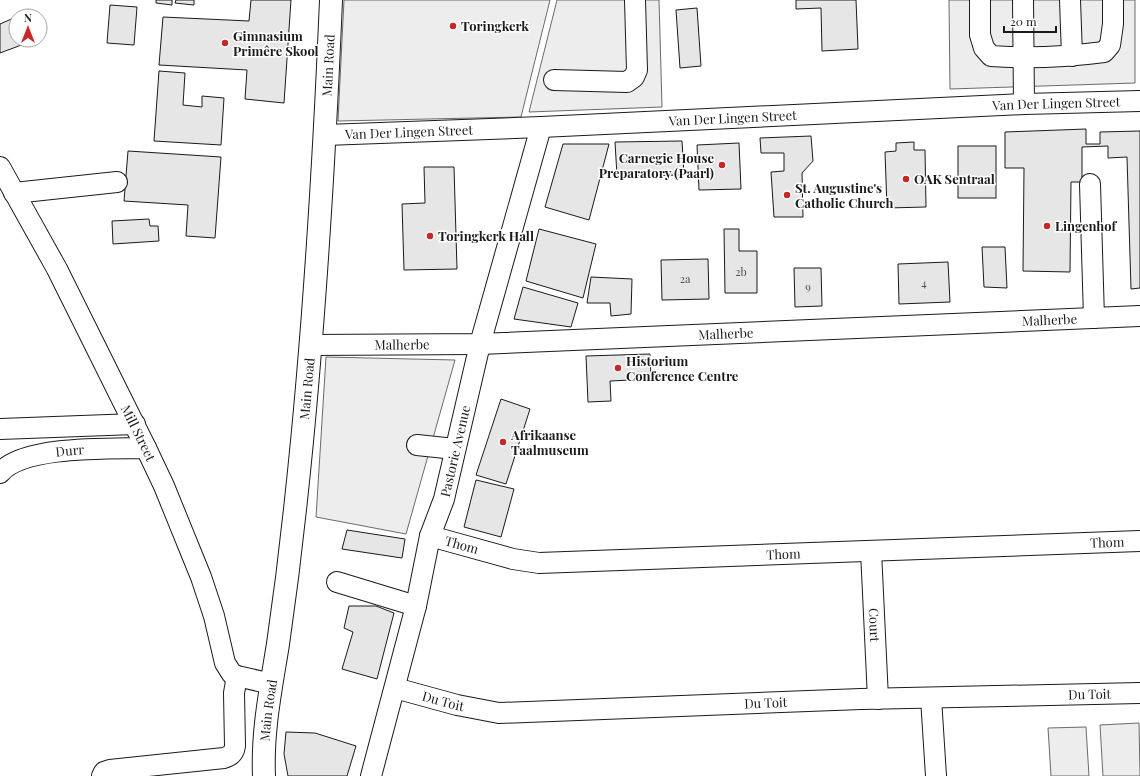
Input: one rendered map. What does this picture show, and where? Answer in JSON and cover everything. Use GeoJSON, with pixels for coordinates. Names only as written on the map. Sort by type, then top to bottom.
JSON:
{"type":"FeatureCollection","features":[{"type":"Feature","properties":{"kind":"main road","name":"Main Road"},"geometry":{"type":"LineString","coordinates":[[264,776],[264,740],[267,712],[281,621],[296,501],[311,345],[325,135],[331,0]]}},
{"type":"Feature","properties":{"kind":"street"},"geometry":{"type":"LineString","coordinates":[[554,80],[627,82],[634,77],[637,70],[635,0]]}},
{"type":"Feature","properties":{"kind":"street"},"geometry":{"type":"LineString","coordinates":[[980,0],[980,35],[984,48],[991,56],[1024,58],[1072,56],[1104,52],[1110,45],[1113,24],[1113,0]]}},
{"type":"Feature","properties":{"kind":"street"},"geometry":{"type":"LineString","coordinates":[[1023,0],[1024,104]]}},
{"type":"Feature","properties":{"kind":"street"},"geometry":{"type":"LineString","coordinates":[[1070,0],[1072,56]]}},
{"type":"Feature","properties":{"kind":"street","name":"Van Der Lingen Street"},"geometry":{"type":"LineString","coordinates":[[325,135],[541,127],[1024,104],[1140,101]]}},
{"type":"Feature","properties":{"kind":"street","name":"Pastorie Avenue"},"geometry":{"type":"LineString","coordinates":[[371,776],[416,606],[430,536],[444,499],[480,344],[541,127]]}},
{"type":"Feature","properties":{"kind":"street","name":"Mill Street"},"geometry":{"type":"LineString","coordinates":[[0,167],[57,269],[135,424],[164,486],[201,577],[214,616],[225,663],[232,674],[237,676]]}},
{"type":"Feature","properties":{"kind":"street"},"geometry":{"type":"LineString","coordinates":[[14,193],[117,182]]}},
{"type":"Feature","properties":{"kind":"street"},"geometry":{"type":"LineString","coordinates":[[1090,184],[1094,318]]}},
{"type":"Feature","properties":{"kind":"street","name":"Malherbe"},"geometry":{"type":"LineString","coordinates":[[311,345],[480,344],[1140,316]]}},
{"type":"Feature","properties":{"kind":"street","name":"Durr"},"geometry":{"type":"LineString","coordinates":[[0,429],[135,424]]}},
{"type":"Feature","properties":{"kind":"street"},"geometry":{"type":"LineString","coordinates":[[417,445],[455,449]]}},
{"type":"Feature","properties":{"kind":"street","name":"Durr"},"geometry":{"type":"LineString","coordinates":[[0,473],[5,467],[21,459],[38,454],[61,451],[146,448]]}},
{"type":"Feature","properties":{"kind":"street","name":"Thom"},"geometry":{"type":"LineString","coordinates":[[430,536],[513,559],[539,563],[1140,541]]}},
{"type":"Feature","properties":{"kind":"street","name":"Court"},"geometry":{"type":"LineString","coordinates":[[871,551],[878,699]]}},
{"type":"Feature","properties":{"kind":"street"},"geometry":{"type":"LineString","coordinates":[[337,582],[416,606]]}},
{"type":"Feature","properties":{"kind":"street"},"geometry":{"type":"LineString","coordinates":[[102,776],[104,772],[110,770],[231,756],[235,746],[234,693],[237,676],[272,684]]}},
{"type":"Feature","properties":{"kind":"street","name":"Du Toit"},"geometry":{"type":"LineString","coordinates":[[395,688],[457,705],[499,713],[878,699],[1140,693]]}},
{"type":"Feature","properties":{"kind":"street"},"geometry":{"type":"LineString","coordinates":[[931,698],[936,776]]}},
{"type":"Feature","properties":{"kind":"shaded area"},"geometry":{"type":"Polygon","coordinates":[[[344,0],[550,0],[521,117],[338,121],[344,0]]]}},
{"type":"Feature","properties":{"kind":"shaded area"},"geometry":{"type":"Polygon","coordinates":[[[557,0],[659,0],[662,107],[529,112],[557,0]]]}},
{"type":"Feature","properties":{"kind":"shaded area"},"geometry":{"type":"Polygon","coordinates":[[[949,0],[1135,0],[1135,83],[950,89],[949,0]]]}},
{"type":"Feature","properties":{"kind":"shaded area"},"geometry":{"type":"Polygon","coordinates":[[[326,357],[455,360],[406,534],[316,517],[326,357]]]}},
{"type":"Feature","properties":{"kind":"shaded area"},"geometry":{"type":"Polygon","coordinates":[[[1139,723],[1140,776],[1103,776],[1100,725],[1139,723]]]}},
{"type":"Feature","properties":{"kind":"shaded area"},"geometry":{"type":"Polygon","coordinates":[[[1086,727],[1089,776],[1051,776],[1048,728],[1086,727]]]}},
{"type":"Feature","properties":{"kind":"building"},"geometry":{"type":"Polygon","coordinates":[[[156,0],[172,0],[172,5],[156,3],[156,0]]]}},
{"type":"Feature","properties":{"kind":"building"},"geometry":{"type":"Polygon","coordinates":[[[176,0],[194,0],[194,5],[175,3],[176,0]]]}},
{"type":"Feature","properties":{"kind":"building","name":"Gimnasium Primêre Skool"},"geometry":{"type":"Polygon","coordinates":[[[251,0],[291,0],[284,103],[245,99],[247,70],[159,65],[163,17],[249,21],[251,0]]]}},
{"type":"Feature","properties":{"kind":"building"},"geometry":{"type":"Polygon","coordinates":[[[796,0],[856,0],[858,49],[822,51],[821,8],[796,9],[796,0]]]}},
{"type":"Feature","properties":{"kind":"building"},"geometry":{"type":"Polygon","coordinates":[[[110,5],[137,7],[134,45],[107,43],[110,5]]]}},
{"type":"Feature","properties":{"kind":"building"},"geometry":{"type":"Polygon","coordinates":[[[697,8],[701,66],[680,68],[676,10],[697,8]]]}},
{"type":"Feature","properties":{"kind":"building"},"geometry":{"type":"Polygon","coordinates":[[[8,20],[8,48],[13,48],[0,53],[0,24],[8,20]]]}},
{"type":"Feature","properties":{"kind":"building"},"geometry":{"type":"Polygon","coordinates":[[[159,71],[185,73],[183,105],[202,107],[202,96],[224,98],[221,145],[154,141],[159,71]]]}},
{"type":"Feature","properties":{"kind":"building","name":"Lingenhof"},"geometry":{"type":"Polygon","coordinates":[[[1086,129],[1086,144],[1100,144],[1100,132],[1140,131],[1140,288],[1131,289],[1127,157],[1108,158],[1108,146],[1082,147],[1082,182],[1071,182],[1070,272],[1023,271],[1024,168],[1005,168],[1005,132],[1086,129]]]}},
{"type":"Feature","properties":{"kind":"building","name":"St. Augustine's Catholic Church"},"geometry":{"type":"Polygon","coordinates":[[[811,136],[813,161],[802,173],[803,217],[774,217],[771,172],[784,171],[784,153],[761,153],[760,138],[811,136]]]}},
{"type":"Feature","properties":{"kind":"building"},"geometry":{"type":"Polygon","coordinates":[[[682,141],[684,175],[617,176],[615,142],[682,141]]]}},
{"type":"Feature","properties":{"kind":"building","name":"OAK Sentraal"},"geometry":{"type":"Polygon","coordinates":[[[914,142],[914,150],[925,150],[926,207],[887,208],[885,152],[896,151],[896,143],[914,142]]]}},
{"type":"Feature","properties":{"kind":"building"},"geometry":{"type":"Polygon","coordinates":[[[739,143],[741,189],[699,190],[697,145],[739,143]]]}},
{"type":"Feature","properties":{"kind":"building"},"geometry":{"type":"Polygon","coordinates":[[[563,144],[609,144],[589,220],[545,207],[563,144]]]}},
{"type":"Feature","properties":{"kind":"building"},"geometry":{"type":"Polygon","coordinates":[[[958,146],[996,146],[996,198],[958,198],[958,146]]]}},
{"type":"Feature","properties":{"kind":"building"},"geometry":{"type":"Polygon","coordinates":[[[128,151],[221,157],[215,238],[186,236],[188,205],[124,201],[128,151]]]}},
{"type":"Feature","properties":{"kind":"building","name":"Toringkerk Hall"},"geometry":{"type":"Polygon","coordinates":[[[424,167],[454,167],[457,269],[404,270],[402,204],[425,203],[424,167]]]}},
{"type":"Feature","properties":{"kind":"building"},"geometry":{"type":"Polygon","coordinates":[[[149,219],[150,226],[158,226],[159,241],[113,244],[112,221],[149,219]]]}},
{"type":"Feature","properties":{"kind":"building"},"geometry":{"type":"Polygon","coordinates":[[[539,229],[596,244],[583,298],[526,281],[539,229]]]}},
{"type":"Feature","properties":{"kind":"building"},"geometry":{"type":"Polygon","coordinates":[[[724,229],[739,229],[739,251],[757,251],[757,293],[725,293],[724,229]]]}},
{"type":"Feature","properties":{"kind":"building"},"geometry":{"type":"Polygon","coordinates":[[[982,247],[1005,247],[1007,288],[984,287],[982,247]]]}},
{"type":"Feature","properties":{"kind":"building"},"geometry":{"type":"Polygon","coordinates":[[[708,259],[709,299],[662,300],[661,260],[708,259]]]}},
{"type":"Feature","properties":{"kind":"building"},"geometry":{"type":"Polygon","coordinates":[[[948,262],[950,302],[899,304],[898,264],[948,262]]]}},
{"type":"Feature","properties":{"kind":"building"},"geometry":{"type":"Polygon","coordinates":[[[794,268],[821,268],[822,306],[795,307],[794,268]]]}},
{"type":"Feature","properties":{"kind":"building"},"geometry":{"type":"Polygon","coordinates":[[[591,277],[632,279],[631,314],[611,316],[610,303],[587,303],[591,277]]]}},
{"type":"Feature","properties":{"kind":"building"},"geometry":{"type":"Polygon","coordinates":[[[523,287],[578,303],[571,327],[514,319],[523,287]]]}},
{"type":"Feature","properties":{"kind":"building","name":"Historium Conference Centre"},"geometry":{"type":"Polygon","coordinates":[[[650,354],[651,379],[610,381],[611,401],[588,402],[586,356],[650,354]]]}},
{"type":"Feature","properties":{"kind":"building","name":"Afrikaanse Taalmuseum"},"geometry":{"type":"Polygon","coordinates":[[[501,399],[530,409],[506,484],[476,475],[501,399]]]}},
{"type":"Feature","properties":{"kind":"building"},"geometry":{"type":"Polygon","coordinates":[[[476,480],[514,489],[501,537],[464,527],[476,480]]]}},
{"type":"Feature","properties":{"kind":"building"},"geometry":{"type":"Polygon","coordinates":[[[347,530],[405,539],[402,558],[342,549],[347,530]]]}},
{"type":"Feature","properties":{"kind":"building"},"geometry":{"type":"Polygon","coordinates":[[[349,606],[376,606],[394,613],[377,679],[342,669],[353,632],[344,628],[349,606]]]}},
{"type":"Feature","properties":{"kind":"building"},"geometry":{"type":"Polygon","coordinates":[[[286,732],[315,733],[356,746],[347,776],[288,776],[284,754],[286,732]]]}},
{"type":"Feature","properties":{"kind":"place","name":"Toringkerk"},"geometry":{"type":"Point","coordinates":[453,26]}},
{"type":"Feature","properties":{"kind":"place","name":"Gimnasium Primêre Skool"},"geometry":{"type":"Point","coordinates":[225,43]}},
{"type":"Feature","properties":{"kind":"place","name":"Carnegie House Preparatory (Paarl)"},"geometry":{"type":"Point","coordinates":[722,165]}},
{"type":"Feature","properties":{"kind":"place","name":"OAK Sentraal"},"geometry":{"type":"Point","coordinates":[906,179]}},
{"type":"Feature","properties":{"kind":"place","name":"St. Augustine's Catholic Church"},"geometry":{"type":"Point","coordinates":[787,195]}},
{"type":"Feature","properties":{"kind":"place","name":"Lingenhof"},"geometry":{"type":"Point","coordinates":[1047,226]}},
{"type":"Feature","properties":{"kind":"place","name":"Toringkerk Hall"},"geometry":{"type":"Point","coordinates":[430,236]}},
{"type":"Feature","properties":{"kind":"place","name":"Historium Conference Centre"},"geometry":{"type":"Point","coordinates":[618,368]}},
{"type":"Feature","properties":{"kind":"place","name":"Afrikaanse Taalmuseum"},"geometry":{"type":"Point","coordinates":[503,442]}}]}
